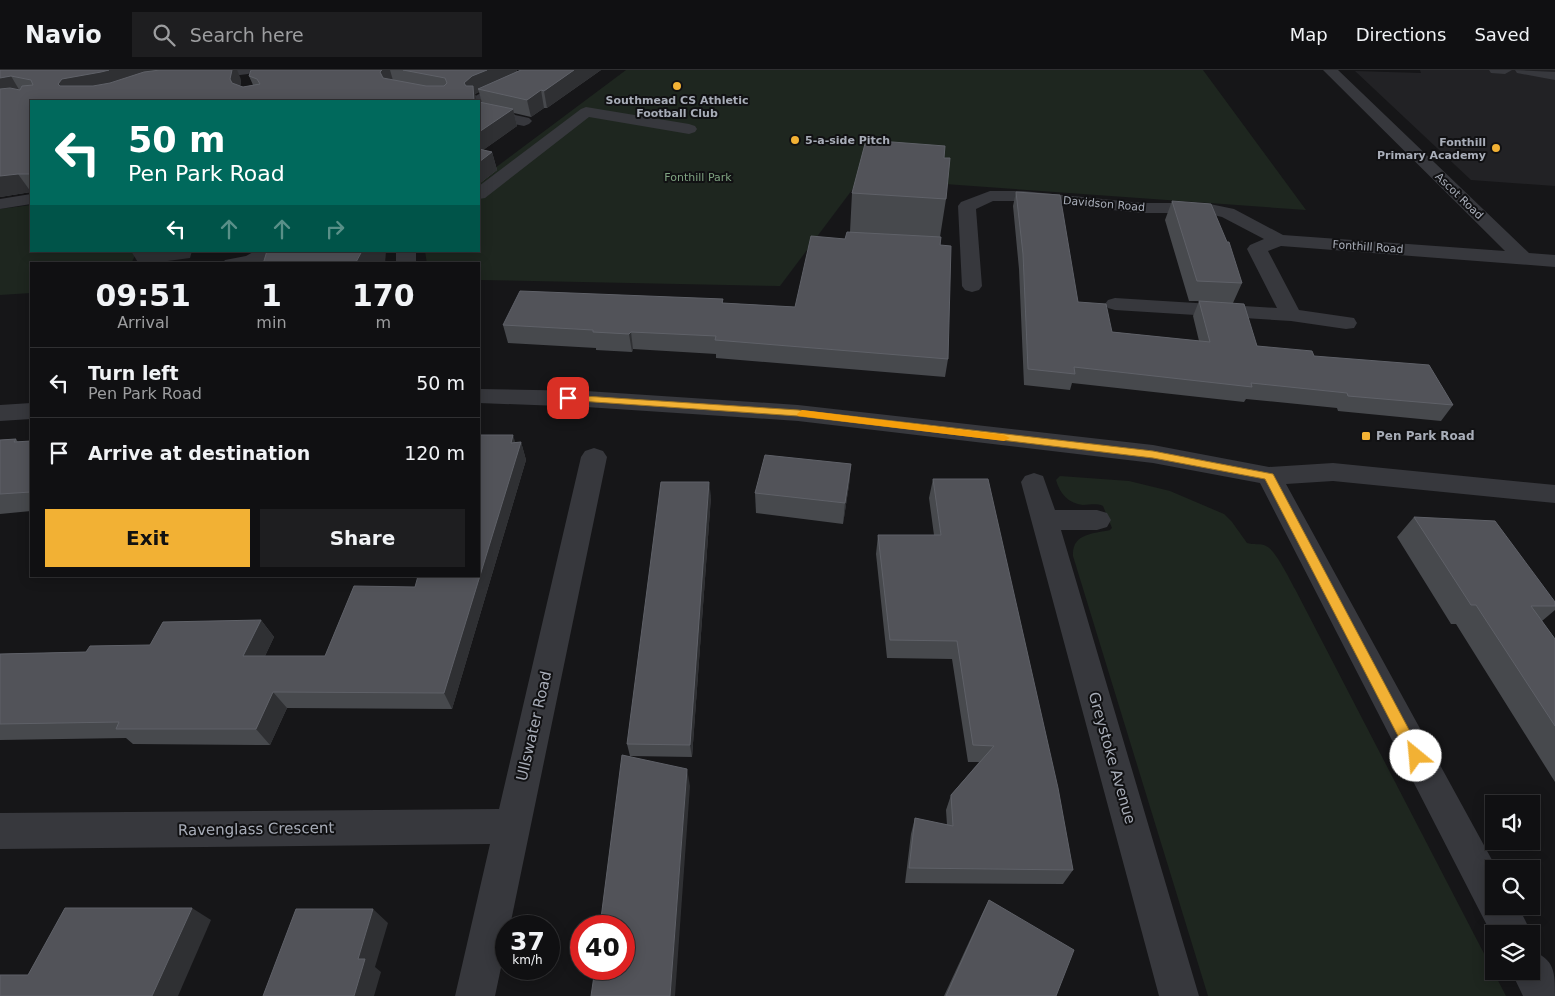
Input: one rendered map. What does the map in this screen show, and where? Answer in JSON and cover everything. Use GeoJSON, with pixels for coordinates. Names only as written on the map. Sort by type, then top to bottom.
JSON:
{"type":"FeatureCollection","features":[{"type":"Feature","properties":{"kind":"street"},"geometry":{"type":"LineString","coordinates":[[479,100],[492,92],[510,88],[523,80],[528,70]]}},
{"type":"Feature","properties":{"kind":"street","name":"Ascot Road"},"geometry":{"type":"LineString","coordinates":[[1330,70],[1523,258]]}},
{"type":"Feature","properties":{"kind":"street"},"geometry":{"type":"LineString","coordinates":[[1496,70],[1505,70]]}},
{"type":"Feature","properties":{"kind":"street"},"geometry":{"type":"LineString","coordinates":[[1522,70],[1555,76]]}},
{"type":"Feature","properties":{"kind":"street"},"geometry":{"type":"LineString","coordinates":[[190,78],[249,74]]}},
{"type":"Feature","properties":{"kind":"street"},"geometry":{"type":"LineString","coordinates":[[480,112],[524,121]]}},
{"type":"Feature","properties":{"kind":"street"},"geometry":{"type":"LineString","coordinates":[[480,193],[586,112],[689,129]]}},
{"type":"Feature","properties":{"kind":"street","name":"Davidson Road"},"geometry":{"type":"LineString","coordinates":[[972,286],[967,206],[990,196],[1023,196],[1142,208],[1206,208],[1228,213],[1279,240]]}},
{"type":"Feature","properties":{"kind":"street"},"geometry":{"type":"LineString","coordinates":[[0,204],[30,199]]}},
{"type":"Feature","properties":{"kind":"street","name":"Fonthill Road"},"geometry":{"type":"LineString","coordinates":[[1291,315],[1257,249],[1279,240],[1555,261]]}},
{"type":"Feature","properties":{"kind":"street"},"geometry":{"type":"LineString","coordinates":[[950,248],[970,249]]}},
{"type":"Feature","properties":{"kind":"street"},"geometry":{"type":"LineString","coordinates":[[245,262],[252,261],[268,252]]}},
{"type":"Feature","properties":{"kind":"street"},"geometry":{"type":"LineString","coordinates":[[1115,304],[1291,315],[1346,323]]}},
{"type":"Feature","properties":{"kind":"street"},"geometry":{"type":"LineString","coordinates":[[480,396],[586,399],[798,413],[1153,454],[1269,476],[1333,472],[1555,494]]}},
{"type":"Feature","properties":{"kind":"street"},"geometry":{"type":"LineString","coordinates":[[0,413],[30,411]]}},
{"type":"Feature","properties":{"kind":"street","name":"Ullswater Road"},"geometry":{"type":"LineString","coordinates":[[475,996],[594,457]]}},
{"type":"Feature","properties":{"kind":"street"},"geometry":{"type":"LineString","coordinates":[[1269,476],[1485,884]]}},
{"type":"Feature","properties":{"kind":"street","name":"Greystoke Avenue"},"geometry":{"type":"LineString","coordinates":[[1034,482],[1179,996]]}},
{"type":"Feature","properties":{"kind":"street"},"geometry":{"type":"LineString","coordinates":[[1045,520],[1097,520]]}},
{"type":"Feature","properties":{"kind":"street","name":"Ravenglass Crescent"},"geometry":{"type":"LineString","coordinates":[[0,831],[512,826]]}},
{"type":"Feature","properties":{"kind":"street"},"geometry":{"type":"LineString","coordinates":[[1537,980],[1546,996]]}},
{"type":"Feature","properties":{"kind":"shaded area","name":"Fonthill Primary Academy"},"geometry":{"type":"Polygon","coordinates":[[[1420,70],[1555,70],[1555,186],[1471,180],[1355,71],[1421,73],[1420,70]]]}},
{"type":"Feature","properties":{"kind":"green space","name":"Fonthill Park"},"geometry":{"type":"Polygon","coordinates":[[[626,70],[1203,70],[1306,210],[861,178],[780,286],[480,280],[480,262],[427,262],[425,252],[480,252],[480,179],[626,70]]]}},
{"type":"Feature","properties":{"kind":"green space"},"geometry":{"type":"Polygon","coordinates":[[[30,205],[30,252],[137,252],[132,262],[30,262],[30,293],[0,295],[0,209],[30,205]]]}},
{"type":"Feature","properties":{"kind":"green space"},"geometry":{"type":"Polygon","coordinates":[[[1060,476],[1129,481],[1170,491],[1224,514],[1247,543],[1264,545],[1270,548],[1295,589],[1485,955],[1485,980],[1498,980],[1506,996],[1208,996],[1073,556],[1076,543],[1080,539],[1112,528],[1103,506],[1095,504],[1083,505],[1069,500],[1060,490],[1056,480],[1060,476]]]}},
{"type":"Feature","properties":{"kind":"building"},"geometry":{"type":"Polygon","coordinates":[[[0,70],[109,70],[62,79],[58,84],[60,86],[93,86],[110,83],[144,72],[160,70],[232,70],[230,79],[232,83],[243,87],[260,84],[257,79],[249,76],[251,70],[382,70],[380,72],[383,78],[426,86],[444,86],[447,83],[445,78],[403,70],[487,70],[472,76],[464,83],[466,86],[473,86],[474,100],[30,100],[30,174],[0,176],[0,89],[20,90],[22,86],[33,85],[31,80],[11,76],[0,78],[0,70]]]}},
{"type":"Feature","properties":{"kind":"building"},"geometry":{"type":"Polygon","coordinates":[[[521,70],[574,70],[544,91],[541,90],[527,100],[478,89],[521,70]]]}},
{"type":"Feature","properties":{"kind":"building"},"geometry":{"type":"Polygon","coordinates":[[[480,102],[513,109],[480,131],[480,102]]]}},
{"type":"Feature","properties":{"kind":"building"},"geometry":{"type":"Polygon","coordinates":[[[866,140],[945,146],[944,158],[950,158],[946,199],[852,193],[866,140]]]}},
{"type":"Feature","properties":{"kind":"building"},"geometry":{"type":"Polygon","coordinates":[[[480,149],[492,152],[480,161],[480,149]]]}},
{"type":"Feature","properties":{"kind":"building"},"geometry":{"type":"Polygon","coordinates":[[[1016,192],[1060,195],[1078,302],[1106,304],[1112,332],[1210,342],[1199,301],[1244,304],[1257,346],[1312,351],[1314,356],[1429,365],[1453,405],[1348,396],[1347,393],[1251,383],[1252,387],[1074,367],[1075,374],[1028,369],[1023,254],[1016,192]]]}},
{"type":"Feature","properties":{"kind":"building"},"geometry":{"type":"Polygon","coordinates":[[[1172,201],[1211,204],[1227,242],[1229,242],[1242,283],[1197,281],[1172,201]]]}},
{"type":"Feature","properties":{"kind":"building"},"geometry":{"type":"Polygon","coordinates":[[[847,232],[941,237],[940,245],[951,246],[948,359],[715,340],[716,336],[631,332],[629,334],[503,325],[520,291],[723,299],[722,303],[795,307],[811,236],[845,239],[847,232]]]}},
{"type":"Feature","properties":{"kind":"building"},"geometry":{"type":"Polygon","coordinates":[[[267,252],[361,252],[356,262],[264,262],[267,252]]]}},
{"type":"Feature","properties":{"kind":"building"},"geometry":{"type":"Polygon","coordinates":[[[480,435],[513,435],[511,443],[521,442],[480,576],[480,435]]]}},
{"type":"Feature","properties":{"kind":"building"},"geometry":{"type":"Polygon","coordinates":[[[16,439],[14,442],[30,441],[30,492],[0,494],[0,440],[16,439]]]}},
{"type":"Feature","properties":{"kind":"building"},"geometry":{"type":"Polygon","coordinates":[[[765,455],[851,464],[845,503],[755,493],[765,455]]]}},
{"type":"Feature","properties":{"kind":"building"},"geometry":{"type":"Polygon","coordinates":[[[933,479],[988,479],[1058,788],[1073,870],[909,868],[915,818],[953,826],[951,795],[994,746],[973,745],[957,641],[890,640],[878,535],[941,535],[933,479]]]}},
{"type":"Feature","properties":{"kind":"building"},"geometry":{"type":"Polygon","coordinates":[[[661,482],[709,482],[690,745],[627,744],[661,482]]]}},
{"type":"Feature","properties":{"kind":"building"},"geometry":{"type":"Polygon","coordinates":[[[1414,517],[1495,521],[1555,602],[1555,606],[1531,606],[1555,639],[1555,726],[1476,605],[1471,605],[1414,517]]]}},
{"type":"Feature","properties":{"kind":"building"},"geometry":{"type":"Polygon","coordinates":[[[418,577],[480,577],[444,693],[273,692],[256,729],[116,729],[119,722],[0,724],[0,654],[86,652],[90,646],[150,645],[163,622],[261,620],[243,656],[325,656],[354,586],[415,587],[418,577]]]}},
{"type":"Feature","properties":{"kind":"building"},"geometry":{"type":"Polygon","coordinates":[[[622,755],[687,769],[670,996],[591,996],[593,980],[635,980],[635,915],[601,915],[622,755]]]}},
{"type":"Feature","properties":{"kind":"building"},"geometry":{"type":"Polygon","coordinates":[[[989,900],[1074,950],[1056,996],[946,996],[989,900]]]}},
{"type":"Feature","properties":{"kind":"building"},"geometry":{"type":"Polygon","coordinates":[[[65,908],[192,908],[152,996],[0,996],[0,975],[28,975],[65,908]]]}},
{"type":"Feature","properties":{"kind":"building"},"geometry":{"type":"Polygon","coordinates":[[[296,909],[373,909],[358,959],[365,959],[354,996],[263,996],[296,909]]]}},
{"type":"Feature","properties":{"kind":"slow traffic"},"geometry":{"type":"LineString","coordinates":[[802,414],[1004,438]]}},
{"type":"Feature","properties":{"kind":"place","name":"Southmead CS Athletic Football Club"},"geometry":{"type":"Point","coordinates":[677,86]}},
{"type":"Feature","properties":{"kind":"place","name":"5-a-side Pitch"},"geometry":{"type":"Point","coordinates":[795,140]}},
{"type":"Feature","properties":{"kind":"place","name":"Fonthill Primary Academy"},"geometry":{"type":"Point","coordinates":[1496,148]}},
{"type":"Feature","properties":{"kind":"place","name":"Pen Park Road"},"geometry":{"type":"Point","coordinates":[1366,436]}},
{"type":"Feature","properties":{"kind":"route"},"geometry":{"type":"LineString","coordinates":[[568,398],[798,413],[965,434],[1153,454],[1269,476],[1416,756]]}}]}
